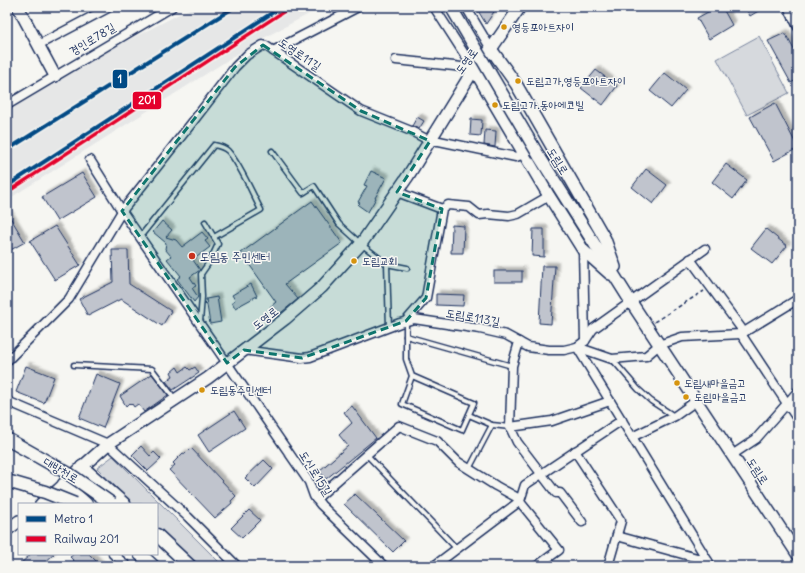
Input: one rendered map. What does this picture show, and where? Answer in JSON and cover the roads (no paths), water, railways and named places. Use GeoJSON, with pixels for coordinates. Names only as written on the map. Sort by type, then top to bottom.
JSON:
{"type":"FeatureCollection","features":[{"type":"Feature","properties":{"kind":"main road"},"geometry":{"type":"LineString","coordinates":[[18,7],[55,76]]}},
{"type":"Feature","properties":{"kind":"main road","name":"도림로"},"geometry":{"type":"LineString","coordinates":[[451,7],[540,156],[630,302],[797,550]]}},
{"type":"Feature","properties":{"kind":"main road","name":"도영로"},"geometry":{"type":"LineString","coordinates":[[42,503],[108,444],[208,378],[286,319],[322,288],[361,244],[397,192],[474,70],[491,49],[520,7]]}},
{"type":"Feature","properties":{"kind":"main road"},"geometry":{"type":"LineString","coordinates":[[491,49],[516,84],[605,239],[620,284]]}},
{"type":"Feature","properties":{"kind":"main road"},"geometry":{"type":"LineString","coordinates":[[474,70],[583,250],[620,284]]}},
{"type":"Feature","properties":{"kind":"main road"},"geometry":{"type":"LineString","coordinates":[[490,97],[495,88],[502,84],[516,84]]}},
{"type":"Feature","properties":{"kind":"main road","name":"대방천로"},"geometry":{"type":"LineString","coordinates":[[7,439],[69,474],[111,503]]}},
{"type":"Feature","properties":{"kind":"main road"},"geometry":{"type":"LineString","coordinates":[[82,467],[123,503]]}},
{"type":"Feature","properties":{"kind":"main road","name":"대방천로"},"geometry":{"type":"LineString","coordinates":[[7,481],[45,492],[72,503]]}},
{"type":"Feature","properties":{"kind":"main road"},"geometry":{"type":"LineString","coordinates":[[61,487],[85,503]]}},
{"type":"Feature","properties":{"kind":"main road"},"geometry":{"type":"LineString","coordinates":[[7,530],[18,522]]}},
{"type":"Feature","properties":{"kind":"main road"},"geometry":{"type":"LineString","coordinates":[[158,536],[190,566]]}},
{"type":"Feature","properties":{"kind":"main road"},"geometry":{"type":"LineString","coordinates":[[158,544],[180,566]]}},
{"type":"Feature","properties":{"kind":"main road"},"geometry":{"type":"LineString","coordinates":[[141,555],[153,566]]}},
{"type":"Feature","properties":{"kind":"main road"},"geometry":{"type":"LineString","coordinates":[[152,555],[163,566]]}},
{"type":"Feature","properties":{"kind":"street","name":"경인로78길"},"geometry":{"type":"LineString","coordinates":[[38,45],[110,7]]}},
{"type":"Feature","properties":{"kind":"street"},"geometry":{"type":"LineString","coordinates":[[273,51],[358,7]]}},
{"type":"Feature","properties":{"kind":"street"},"geometry":{"type":"LineString","coordinates":[[434,7],[474,70]]}},
{"type":"Feature","properties":{"kind":"street"},"geometry":{"type":"LineString","coordinates":[[466,7],[491,49]]}},
{"type":"Feature","properties":{"kind":"street"},"geometry":{"type":"LineString","coordinates":[[788,7],[798,27]]}},
{"type":"Feature","properties":{"kind":"street","name":"경인로78길"},"geometry":{"type":"LineString","coordinates":[[7,105],[167,8]]}},
{"type":"Feature","properties":{"kind":"street","name":"도영로11길"},"geometry":{"type":"LineString","coordinates":[[122,211],[235,67],[247,55],[263,45],[361,111],[411,131],[430,141],[439,141],[516,157],[524,154]]}},
{"type":"Feature","properties":{"kind":"street"},"geometry":{"type":"LineString","coordinates":[[396,60],[454,66],[474,70]]}},
{"type":"Feature","properties":{"kind":"street","name":"도신로15길"},"geometry":{"type":"LineString","coordinates":[[90,160],[122,211],[309,482],[316,499],[384,566]]}},
{"type":"Feature","properties":{"kind":"street"},"geometry":{"type":"LineString","coordinates":[[397,192],[442,209]]}},
{"type":"Feature","properties":{"kind":"street"},"geometry":{"type":"LineString","coordinates":[[406,321],[426,298],[442,209],[448,205],[469,208],[479,214],[508,216],[518,214],[549,196]]}},
{"type":"Feature","properties":{"kind":"street"},"geometry":{"type":"LineString","coordinates":[[7,360],[69,299],[122,211]]}},
{"type":"Feature","properties":{"kind":"street","name":"도림로113길"},"geometry":{"type":"LineString","coordinates":[[244,350],[302,358],[310,357],[414,319],[480,329],[506,335],[528,348],[564,350],[585,342],[593,329],[705,248]]}},
{"type":"Feature","properties":{"kind":"street"},"geometry":{"type":"LineString","coordinates":[[583,250],[585,342]]}},
{"type":"Feature","properties":{"kind":"street"},"geometry":{"type":"LineString","coordinates":[[690,259],[741,328],[741,334],[798,420]]}},
{"type":"Feature","properties":{"kind":"street"},"geometry":{"type":"LineString","coordinates":[[577,346],[612,359],[646,356],[660,345],[682,337],[741,334],[798,299]]}},
{"type":"Feature","properties":{"kind":"street"},"geometry":{"type":"LineString","coordinates":[[519,342],[512,366],[510,427],[517,442],[541,474],[556,493],[560,493],[582,522]]}},
{"type":"Feature","properties":{"kind":"street"},"geometry":{"type":"LineString","coordinates":[[577,346],[709,564]]}},
{"type":"Feature","properties":{"kind":"street"},"geometry":{"type":"LineString","coordinates":[[732,455],[756,439],[798,391]]}},
{"type":"Feature","properties":{"kind":"street"},"geometry":{"type":"LineString","coordinates":[[7,401],[108,444],[188,517],[237,566]]}},
{"type":"Feature","properties":{"kind":"street"},"geometry":{"type":"LineString","coordinates":[[510,427],[552,421],[610,401]]}},
{"type":"Feature","properties":{"kind":"street"},"geometry":{"type":"LineString","coordinates":[[632,438],[675,416],[696,401]]}},
{"type":"Feature","properties":{"kind":"street"},"geometry":{"type":"LineString","coordinates":[[434,566],[520,502],[525,485],[622,420]]}},
{"type":"Feature","properties":{"kind":"street"},"geometry":{"type":"LineString","coordinates":[[316,499],[399,426],[437,441],[458,462],[516,497],[559,550],[537,566]]}},
{"type":"Feature","properties":{"kind":"street"},"geometry":{"type":"LineString","coordinates":[[575,451],[621,521],[608,566]]}},
{"type":"Feature","properties":{"kind":"street"},"geometry":{"type":"LineString","coordinates":[[56,503],[61,487]]}},
{"type":"Feature","properties":{"kind":"street"},"geometry":{"type":"LineString","coordinates":[[617,536],[709,564]]}},
{"type":"Feature","properties":{"kind":"street"},"geometry":{"type":"LineString","coordinates":[[114,555],[127,566]]}},
{"type":"Feature","properties":{"kind":"lane"},"geometry":{"type":"LineString","coordinates":[[140,237],[214,145],[221,146],[228,150],[261,210],[214,237]]}},
{"type":"Feature","properties":{"kind":"lane"},"geometry":{"type":"LineString","coordinates":[[272,152],[303,193],[314,186],[339,224],[361,244],[387,264],[408,268]]}},
{"type":"Feature","properties":{"kind":"lane"},"geometry":{"type":"LineString","coordinates":[[200,324],[202,297],[201,274],[210,261],[218,244],[206,222]]}},
{"type":"Feature","properties":{"kind":"lane"},"geometry":{"type":"LineString","coordinates":[[387,264],[389,327]]}},
{"type":"Feature","properties":{"kind":"lane"},"geometry":{"type":"LineString","coordinates":[[406,321],[406,359],[412,376],[402,404],[462,430],[474,403],[412,376]]}},
{"type":"Feature","properties":{"kind":"lane"},"geometry":{"type":"LineString","coordinates":[[406,336],[512,366]]}},
{"type":"Feature","properties":{"kind":"lane"},"geometry":{"type":"LineString","coordinates":[[612,359],[638,389],[651,401],[675,416]]}},
{"type":"Feature","properties":{"kind":"lane"},"geometry":{"type":"LineString","coordinates":[[74,365],[152,369],[175,399]]}},
{"type":"Feature","properties":{"kind":"lane"},"geometry":{"type":"LineString","coordinates":[[469,415],[492,424],[510,427]]}},
{"type":"Feature","properties":{"kind":"lane"},"geometry":{"type":"LineString","coordinates":[[469,469],[492,424]]}},
{"type":"Feature","properties":{"kind":"lane"},"geometry":{"type":"LineString","coordinates":[[367,455],[457,549]]}},
{"type":"Feature","properties":{"kind":"metro line","name":"1"},"geometry":{"type":"LineString","coordinates":[[7,186],[281,7]]}},
{"type":"Feature","properties":{"kind":"metro line","name":"1"},"geometry":{"type":"LineString","coordinates":[[7,150],[233,8]]}},
{"type":"Feature","properties":{"kind":"rail line","name":"201"},"geometry":{"type":"LineString","coordinates":[[10,190],[284,11]]}},
{"type":"Feature","properties":{"kind":"place","name":"영등포아트자이"},"geometry":{"type":"Point","coordinates":[504,27]}},
{"type":"Feature","properties":{"kind":"place","name":"도림고가,영등포아트자이"},"geometry":{"type":"Point","coordinates":[518,81]}},
{"type":"Feature","properties":{"kind":"place","name":"도림고가.동아에코빌"},"geometry":{"type":"Point","coordinates":[495,105]}},
{"type":"Feature","properties":{"kind":"place","name":"도림동 주민센터"},"geometry":{"type":"Point","coordinates":[192,256]}},
{"type":"Feature","properties":{"kind":"place","name":"도림교회"},"geometry":{"type":"Point","coordinates":[354,261]}},
{"type":"Feature","properties":{"kind":"place","name":"도림새마을금고"},"geometry":{"type":"Point","coordinates":[677,383]}},
{"type":"Feature","properties":{"kind":"place","name":"도림동주민센터"},"geometry":{"type":"Point","coordinates":[202,390]}},
{"type":"Feature","properties":{"kind":"place","name":"도림마을금고"},"geometry":{"type":"Point","coordinates":[686,397]}}]}
